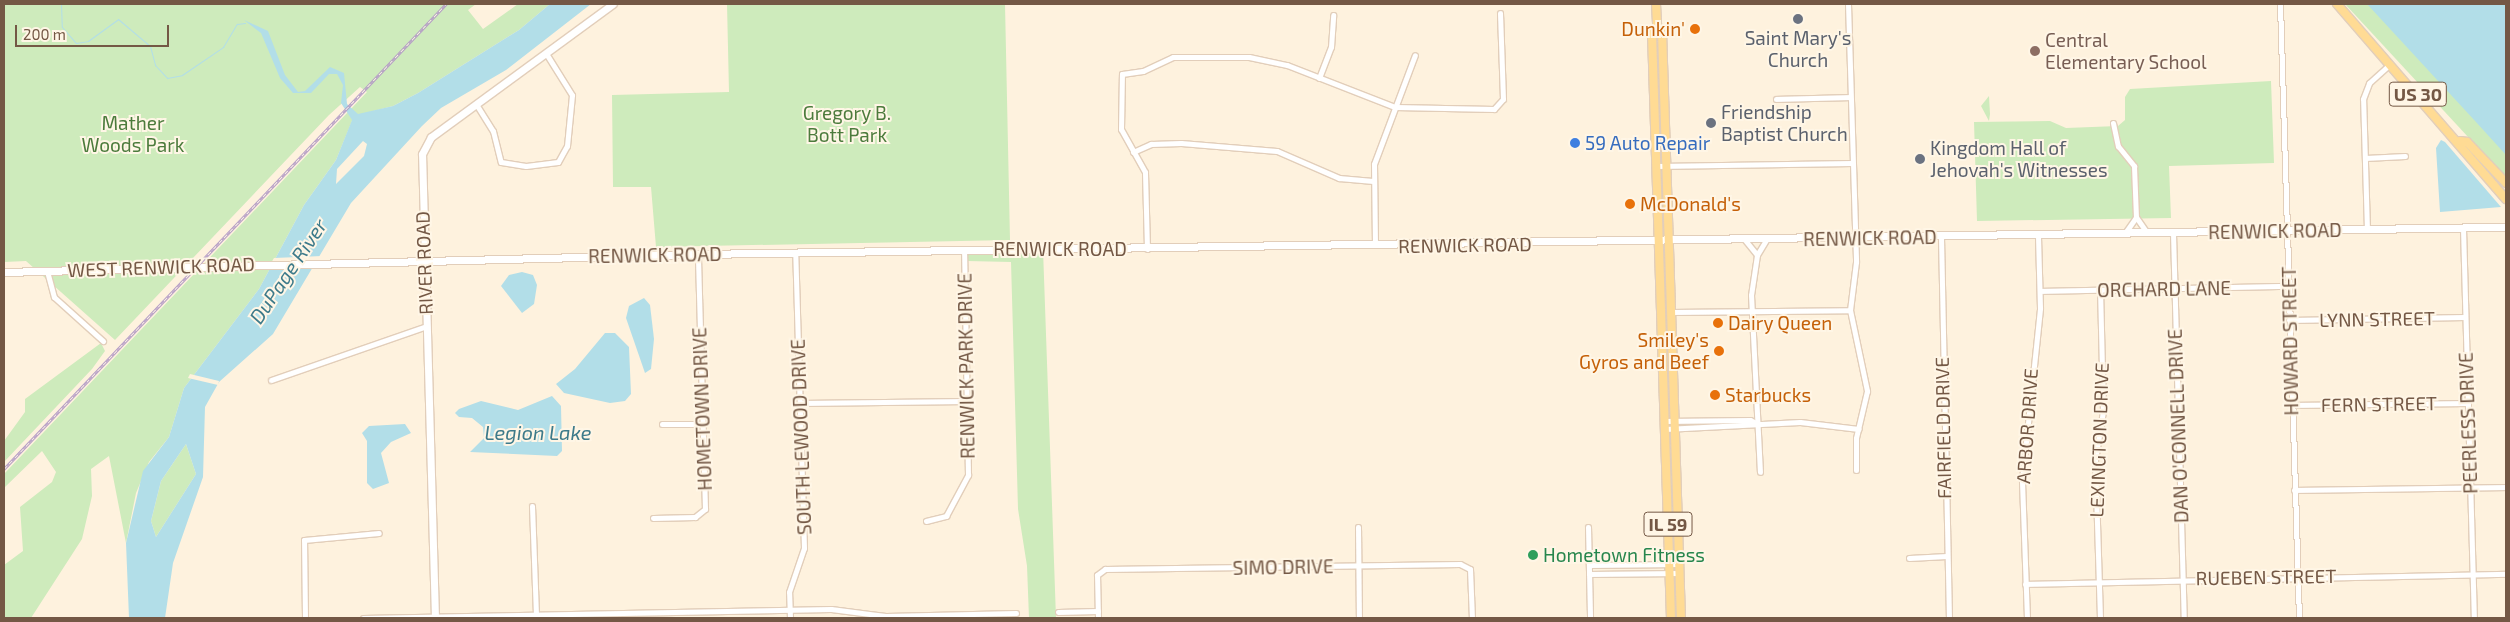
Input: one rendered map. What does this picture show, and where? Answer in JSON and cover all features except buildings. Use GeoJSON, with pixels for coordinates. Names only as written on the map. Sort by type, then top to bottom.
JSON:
{"type":"FeatureCollection","features":[{"type":"Feature","properties":{"kind":"main road","name":"IL 59"},"geometry":{"type":"LineString","coordinates":[[1656,4],[1657,26],[1652,34],[1671,618]]}},
{"type":"Feature","properties":{"kind":"main road","name":"US 30"},"geometry":{"type":"LineString","coordinates":[[2336,4],[2460,141],[2467,142],[2506,183]]}},
{"type":"Feature","properties":{"kind":"main road","name":"IL 59"},"geometry":{"type":"LineString","coordinates":[[1657,26],[1662,31],[1681,618]]}},
{"type":"Feature","properties":{"kind":"main road","name":"US 30"},"geometry":{"type":"LineString","coordinates":[[2460,141],[2460,148],[2506,200]]}},
{"type":"Feature","properties":{"kind":"street","name":"RIVER ROAD"},"geometry":{"type":"LineString","coordinates":[[435,617],[424,260],[424,144],[476,104],[547,55],[613,4]]}},
{"type":"Feature","properties":{"kind":"street"},"geometry":{"type":"LineString","coordinates":[[1848,4],[1855,239],[1850,310],[1868,391],[1859,429],[1856,470]]}},
{"type":"Feature","properties":{"kind":"street","name":"HOWARD STREET"},"geometry":{"type":"LineString","coordinates":[[2280,4],[2299,618]]}},
{"type":"Feature","properties":{"kind":"street"},"geometry":{"type":"LineString","coordinates":[[1147,249],[1145,172],[1120,129],[1122,74],[1143,71],[1173,57],[1230,56],[1268,60],[1395,107],[1434,110],[1501,106],[1500,13]]}},
{"type":"Feature","properties":{"kind":"street"},"geometry":{"type":"LineString","coordinates":[[1320,78],[1331,47],[1333,15]]}},
{"type":"Feature","properties":{"kind":"street"},"geometry":{"type":"LineString","coordinates":[[476,104],[493,131],[500,162],[526,166],[558,162],[567,146],[572,95],[547,55]]}},
{"type":"Feature","properties":{"kind":"street"},"geometry":{"type":"LineString","coordinates":[[1375,246],[1373,181],[1377,151],[1415,55]]}},
{"type":"Feature","properties":{"kind":"street"},"geometry":{"type":"LineString","coordinates":[[2367,230],[2365,89],[2391,63]]}},
{"type":"Feature","properties":{"kind":"street"},"geometry":{"type":"LineString","coordinates":[[1776,99],[1850,97]]}},
{"type":"Feature","properties":{"kind":"street"},"geometry":{"type":"LineString","coordinates":[[2113,123],[2118,146],[2134,166],[2136,217],[2148,234]]}},
{"type":"Feature","properties":{"kind":"street"},"geometry":{"type":"LineString","coordinates":[[1133,152],[1151,144],[1181,144],[1277,151],[1339,178],[1373,181]]}},
{"type":"Feature","properties":{"kind":"street"},"geometry":{"type":"LineString","coordinates":[[2365,158],[2406,156]]}},
{"type":"Feature","properties":{"kind":"street"},"geometry":{"type":"LineString","coordinates":[[1657,166],[1852,163]]}},
{"type":"Feature","properties":{"kind":"street"},"geometry":{"type":"LineString","coordinates":[[2125,234],[2136,217]]}},
{"type":"Feature","properties":{"kind":"street","name":"RENWICK ROAD"},"geometry":{"type":"LineString","coordinates":[[424,260],[964,250],[1855,239],[2506,227]]}},
{"type":"Feature","properties":{"kind":"street","name":"PEERLESS DRIVE"},"geometry":{"type":"LineString","coordinates":[[2463,228],[2474,618]]}},
{"type":"Feature","properties":{"kind":"street","name":"DAN O'CONNELL DRIVE"},"geometry":{"type":"LineString","coordinates":[[2173,233],[2184,618]]}},
{"type":"Feature","properties":{"kind":"street","name":"ARBOR DRIVE"},"geometry":{"type":"LineString","coordinates":[[2026,618],[2022,480],[2040,291],[2038,235]]}},
{"type":"Feature","properties":{"kind":"street","name":"FAIRFIELD DRIVE"},"geometry":{"type":"LineString","coordinates":[[1941,237],[1949,618]]}},
{"type":"Feature","properties":{"kind":"street"},"geometry":{"type":"LineString","coordinates":[[1745,240],[1757,254]]}},
{"type":"Feature","properties":{"kind":"street"},"geometry":{"type":"LineString","coordinates":[[1760,472],[1751,312],[1757,254],[1766,240]]}},
{"type":"Feature","properties":{"kind":"street","name":"RENWICK PARK DRIVE"},"geometry":{"type":"LineString","coordinates":[[926,521],[946,516],[962,491],[970,459],[964,250]]}},
{"type":"Feature","properties":{"kind":"street","name":"SOUTH LEWOOD DRIVE"},"geometry":{"type":"LineString","coordinates":[[790,618],[789,592],[804,548],[795,253]]}},
{"type":"Feature","properties":{"kind":"street","name":"HOMETOWN DRIVE"},"geometry":{"type":"LineString","coordinates":[[653,518],[703,513],[703,424],[698,254]]}},
{"type":"Feature","properties":{"kind":"street","name":"WEST RENWICK ROAD"},"geometry":{"type":"LineString","coordinates":[[4,272],[424,260]]}},
{"type":"Feature","properties":{"kind":"street","name":"WEST RENWICK ROAD"},"geometry":{"type":"LineString","coordinates":[[47,271],[54,296],[103,342]]}},
{"type":"Feature","properties":{"kind":"street","name":"ORCHARD LANE"},"geometry":{"type":"LineString","coordinates":[[2040,291],[2288,286]]}},
{"type":"Feature","properties":{"kind":"street","name":"LEXINGTON DRIVE"},"geometry":{"type":"LineString","coordinates":[[2100,291],[2103,411],[2095,460],[2100,618]]}},
{"type":"Feature","properties":{"kind":"street"},"geometry":{"type":"LineString","coordinates":[[1671,312],[1850,310]]}},
{"type":"Feature","properties":{"kind":"street","name":"LYNN STREET"},"geometry":{"type":"LineString","coordinates":[[2289,320],[2465,317]]}},
{"type":"Feature","properties":{"kind":"street"},"geometry":{"type":"LineString","coordinates":[[271,380],[427,326]]}},
{"type":"Feature","properties":{"kind":"street"},"geometry":{"type":"LineString","coordinates":[[800,403],[968,401]]}},
{"type":"Feature","properties":{"kind":"street","name":"FERN STREET"},"geometry":{"type":"LineString","coordinates":[[2291,405],[2468,403]]}},
{"type":"Feature","properties":{"kind":"street"},"geometry":{"type":"LineString","coordinates":[[662,424],[703,424]]}},
{"type":"Feature","properties":{"kind":"street"},"geometry":{"type":"LineString","coordinates":[[1665,425],[1758,424],[1859,429]]}},
{"type":"Feature","properties":{"kind":"street"},"geometry":{"type":"LineString","coordinates":[[2294,490],[2506,487]]}},
{"type":"Feature","properties":{"kind":"street"},"geometry":{"type":"LineString","coordinates":[[532,506],[536,614]]}},
{"type":"Feature","properties":{"kind":"street"},"geometry":{"type":"LineString","coordinates":[[1358,527],[1359,618]]}},
{"type":"Feature","properties":{"kind":"street"},"geometry":{"type":"LineString","coordinates":[[1588,528],[1590,618]]}},
{"type":"Feature","properties":{"kind":"street"},"geometry":{"type":"LineString","coordinates":[[305,618],[304,540],[379,533]]}},
{"type":"Feature","properties":{"kind":"street"},"geometry":{"type":"LineString","coordinates":[[1909,558],[1947,556]]}},
{"type":"Feature","properties":{"kind":"street"},"geometry":{"type":"LineString","coordinates":[[1589,565],[1680,564]]}},
{"type":"Feature","properties":{"kind":"street","name":"SIMO DRIVE"},"geometry":{"type":"LineString","coordinates":[[1098,611],[1098,572],[1358,566],[1469,566],[1472,618]]}},
{"type":"Feature","properties":{"kind":"street"},"geometry":{"type":"LineString","coordinates":[[1589,574],[1680,573]]}},
{"type":"Feature","properties":{"kind":"street","name":"RUEBEN STREET"},"geometry":{"type":"LineString","coordinates":[[2025,584],[2297,576],[2506,574]]}},
{"type":"Feature","properties":{"kind":"street"},"geometry":{"type":"LineString","coordinates":[[363,618],[536,614],[618,615],[831,609],[886,616],[980,616],[1016,613]]}},
{"type":"Feature","properties":{"kind":"street"},"geometry":{"type":"LineString","coordinates":[[1058,612],[1098,611],[1098,618]]}},
{"type":"Feature","properties":{"kind":"street"},"geometry":{"type":"LineString","coordinates":[[703,612],[704,618]]}},
{"type":"Feature","properties":{"kind":"green space","name":"Mather Woods Park"},"geometry":{"type":"Polygon","coordinates":[[[4,4],[476,4],[468,10],[483,29],[518,4],[550,4],[519,30],[418,93],[393,106],[354,116],[336,160],[304,205],[259,289],[184,388],[169,437],[149,462],[136,493],[126,543],[109,456],[91,469],[92,496],[82,539],[31,618],[4,618],[4,565],[23,551],[20,507],[52,482],[56,472],[42,451],[4,488],[4,474],[367,92],[360,87],[329,115],[115,340],[26,261],[4,262],[4,4]]]}},
{"type":"Feature","properties":{"kind":"green space","name":"Gregory B. Bott Park"},"geometry":{"type":"Polygon","coordinates":[[[727,4],[1005,4],[1010,240],[656,247],[651,187],[613,187],[612,95],[729,92],[727,4]]]}},
{"type":"Feature","properties":{"kind":"green space"},"geometry":{"type":"Polygon","coordinates":[[[2345,4],[2506,4],[2506,178],[2345,4]]]}},
{"type":"Feature","properties":{"kind":"green space"},"geometry":{"type":"Polygon","coordinates":[[[2271,81],[2274,163],[2169,166],[2171,218],[1977,221],[1974,122],[2050,121],[2066,128],[2118,126],[2125,120],[2125,97],[2130,89],[2271,81]]]}},
{"type":"Feature","properties":{"kind":"green space"},"geometry":{"type":"Polygon","coordinates":[[[1989,96],[1990,114],[1989,121],[1981,106],[1989,96]]]}},
{"type":"Feature","properties":{"kind":"green space"},"geometry":{"type":"Polygon","coordinates":[[[1043,249],[1056,618],[1029,618],[1027,566],[1018,509],[1011,262],[967,261],[967,250],[1043,249]]]}},
{"type":"Feature","properties":{"kind":"green space"},"geometry":{"type":"Polygon","coordinates":[[[101,343],[105,351],[92,369],[4,462],[4,441],[25,412],[25,399],[101,343]]]}},
{"type":"Feature","properties":{"kind":"green space"},"geometry":{"type":"Polygon","coordinates":[[[1669,437],[1672,437],[1676,553],[1673,553],[1669,437]]]}},
{"type":"Feature","properties":{"kind":"green space"},"geometry":{"type":"Polygon","coordinates":[[[186,444],[196,474],[156,537],[151,521],[161,481],[186,444]]]}},
{"type":"Feature","properties":{"kind":"water","name":"DuPage River"},"geometry":{"type":"Polygon","coordinates":[[[550,4],[591,4],[506,70],[441,108],[351,203],[273,334],[219,382],[205,407],[203,477],[173,563],[165,618],[129,618],[126,543],[143,471],[169,437],[184,388],[259,289],[304,205],[336,160],[352,120],[341,103],[343,85],[337,74],[329,74],[311,93],[293,93],[280,78],[261,33],[244,20],[268,31],[285,75],[298,92],[305,91],[330,67],[344,73],[347,104],[358,114],[393,106],[418,93],[519,30],[550,4]],[[363,141],[337,169],[336,184],[364,156],[367,144],[363,141]],[[186,444],[161,481],[151,521],[156,537],[196,474],[186,444]]]}},
{"type":"Feature","properties":{"kind":"water"},"geometry":{"type":"Polygon","coordinates":[[[2367,4],[2506,4],[2506,155],[2476,122],[2367,4]]]}},
{"type":"Feature","properties":{"kind":"water"},"geometry":{"type":"Polygon","coordinates":[[[2441,140],[2445,142],[2501,207],[2440,212],[2436,148],[2441,140]]]}},
{"type":"Feature","properties":{"kind":"water"},"geometry":{"type":"Polygon","coordinates":[[[522,272],[533,275],[537,285],[534,304],[522,313],[501,286],[509,275],[522,272]]]}},
{"type":"Feature","properties":{"kind":"water"},"geometry":{"type":"Polygon","coordinates":[[[644,298],[650,305],[654,339],[651,369],[645,373],[626,318],[629,306],[644,298]]]}},
{"type":"Feature","properties":{"kind":"water"},"geometry":{"type":"Polygon","coordinates":[[[605,333],[615,333],[629,347],[631,394],[625,401],[610,403],[564,393],[556,384],[575,369],[605,333]]]}},
{"type":"Feature","properties":{"kind":"water","name":"Legion Lake"},"geometry":{"type":"Polygon","coordinates":[[[552,396],[561,406],[562,451],[557,456],[470,452],[484,438],[483,427],[472,418],[459,417],[455,413],[459,409],[481,401],[518,410],[552,396]]]}},
{"type":"Feature","properties":{"kind":"water"},"geometry":{"type":"Polygon","coordinates":[[[405,424],[411,433],[391,442],[381,453],[389,483],[373,489],[367,483],[367,441],[362,433],[369,426],[405,424]]]}},
{"type":"Feature","properties":{"kind":"pier"},"geometry":{"type":"Polygon","coordinates":[[[322,256],[316,267],[268,268],[274,258],[322,256]]]}},
{"type":"Feature","properties":{"kind":"pier"},"geometry":{"type":"Polygon","coordinates":[[[190,374],[219,381],[218,385],[188,378],[190,374]]]}},
{"type":"Feature","properties":{"kind":"waterway"},"geometry":{"type":"LineString","coordinates":[[61,4],[62,27],[76,43],[88,41],[118,19],[150,46],[155,65],[167,78],[182,75],[223,47],[237,24],[245,23]]}},
{"type":"Feature","properties":{"kind":"railway"},"geometry":{"type":"LineString","coordinates":[[4,469],[446,4]]}},
{"type":"Feature","properties":{"kind":"place","name":"Saint Mary's Church"},"geometry":{"type":"Point","coordinates":[1798,19]}},
{"type":"Feature","properties":{"kind":"place","name":"Dunkin'"},"geometry":{"type":"Point","coordinates":[1695,29]}},
{"type":"Feature","properties":{"kind":"place","name":"Central Elementary School"},"geometry":{"type":"Point","coordinates":[2035,51]}},
{"type":"Feature","properties":{"kind":"place","name":"Friendship Baptist Church"},"geometry":{"type":"Point","coordinates":[1711,123]}},
{"type":"Feature","properties":{"kind":"place","name":"59 Auto Repair"},"geometry":{"type":"Point","coordinates":[1575,143]}},
{"type":"Feature","properties":{"kind":"place","name":"Kingdom Hall of Jehovah's Witnesses"},"geometry":{"type":"Point","coordinates":[1920,159]}},
{"type":"Feature","properties":{"kind":"place","name":"McDonald's"},"geometry":{"type":"Point","coordinates":[1630,204]}},
{"type":"Feature","properties":{"kind":"place","name":"Dairy Queen"},"geometry":{"type":"Point","coordinates":[1718,323]}},
{"type":"Feature","properties":{"kind":"place","name":"Smiley's Gyros and Beef"},"geometry":{"type":"Point","coordinates":[1719,351]}},
{"type":"Feature","properties":{"kind":"place","name":"Starbucks"},"geometry":{"type":"Point","coordinates":[1715,395]}},
{"type":"Feature","properties":{"kind":"place","name":"Hometown Fitness"},"geometry":{"type":"Point","coordinates":[1533,555]}}]}
